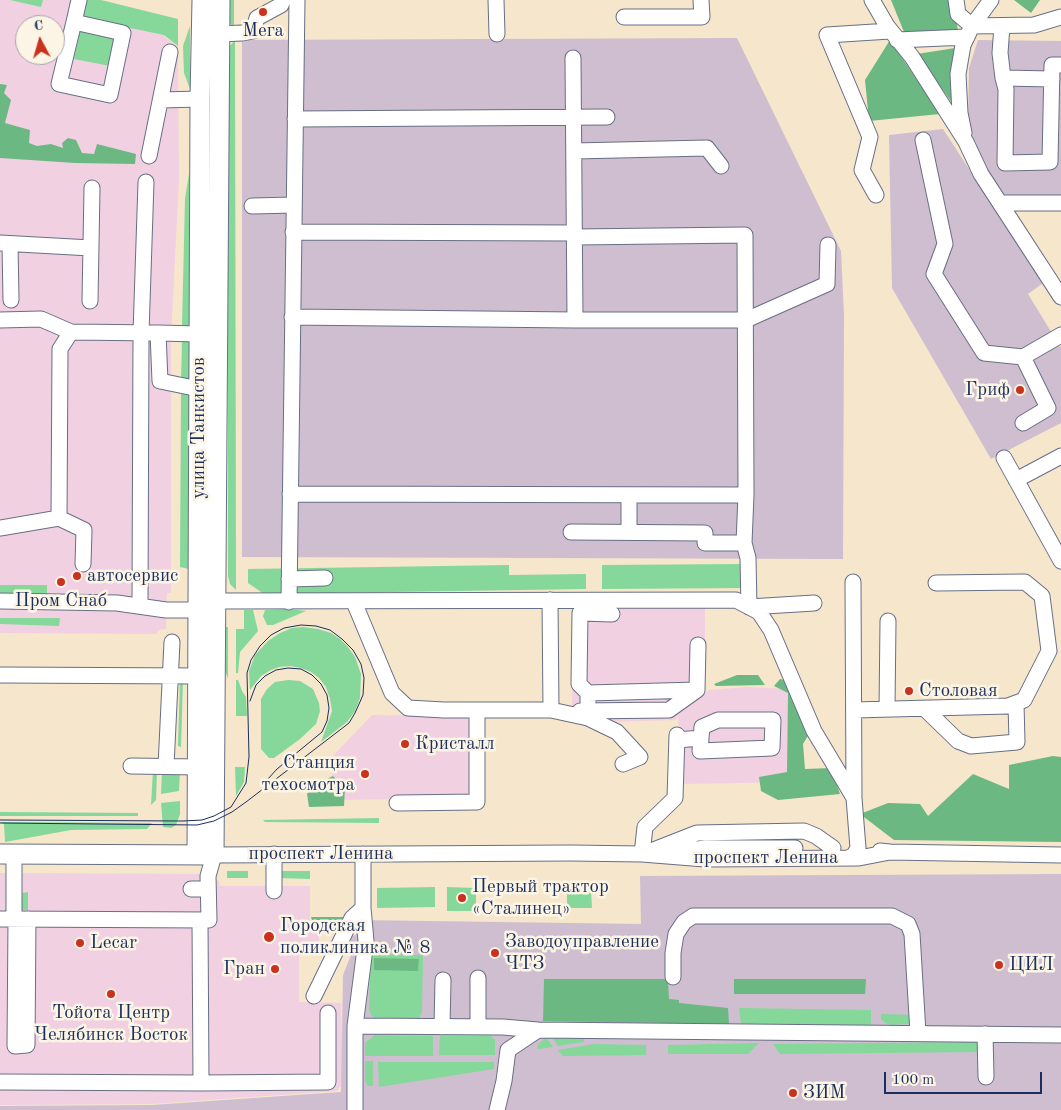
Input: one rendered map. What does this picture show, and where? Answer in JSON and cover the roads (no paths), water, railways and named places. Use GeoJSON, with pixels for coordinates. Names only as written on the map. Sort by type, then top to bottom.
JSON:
{"type":"FeatureCollection","features":[{"type":"Feature","properties":{"kind":"main road","name":"улица Танкистов"},"geometry":{"type":"LineString","coordinates":[[202,0],[199,388],[204,605],[206,855]]}},
{"type":"Feature","properties":{"kind":"main road","name":"улица Танкистов"},"geometry":{"type":"LineString","coordinates":[[206,855],[198,766],[198,676],[204,605],[220,0]]}},
{"type":"Feature","properties":{"kind":"main road","name":"проспект Ленина"},"geometry":{"type":"LineString","coordinates":[[7,854],[206,855]]}},
{"type":"Feature","properties":{"kind":"street"},"geometry":{"type":"LineString","coordinates":[[74,22],[123,33],[110,95],[58,84],[79,0]]}},
{"type":"Feature","properties":{"kind":"street"},"geometry":{"type":"LineString","coordinates":[[220,34],[253,31],[257,18],[280,5],[282,0]]}},
{"type":"Feature","properties":{"kind":"street"},"geometry":{"type":"LineString","coordinates":[[288,602],[297,0]]}},
{"type":"Feature","properties":{"kind":"street"},"geometry":{"type":"LineString","coordinates":[[496,0],[497,34]]}},
{"type":"Feature","properties":{"kind":"street"},"geometry":{"type":"LineString","coordinates":[[624,17],[702,17],[702,0]]}},
{"type":"Feature","properties":{"kind":"street"},"geometry":{"type":"LineString","coordinates":[[872,0],[894,35],[912,57],[966,142],[981,174],[1061,297]]}},
{"type":"Feature","properties":{"kind":"street"},"geometry":{"type":"LineString","coordinates":[[956,0],[958,14],[969,32]]}},
{"type":"Feature","properties":{"kind":"street"},"geometry":{"type":"LineString","coordinates":[[966,142],[960,113],[958,74],[962,45],[992,0]]}},
{"type":"Feature","properties":{"kind":"street"},"geometry":{"type":"LineString","coordinates":[[876,195],[862,170],[870,137],[827,35],[969,32],[1002,26],[1034,24],[1061,17]]}},
{"type":"Feature","properties":{"kind":"street"},"geometry":{"type":"LineString","coordinates":[[1002,26],[1000,53],[1002,78],[1006,89],[1005,162],[1050,162],[1052,65],[1061,65]]}},
{"type":"Feature","properties":{"kind":"street"},"geometry":{"type":"LineString","coordinates":[[149,156],[170,52]]}},
{"type":"Feature","properties":{"kind":"street"},"geometry":{"type":"LineString","coordinates":[[573,58],[575,320]]}},
{"type":"Feature","properties":{"kind":"street"},"geometry":{"type":"LineString","coordinates":[[1002,78],[1052,79]]}},
{"type":"Feature","properties":{"kind":"street"},"geometry":{"type":"LineString","coordinates":[[160,100],[200,99]]}},
{"type":"Feature","properties":{"kind":"street"},"geometry":{"type":"LineString","coordinates":[[295,119],[606,117]]}},
{"type":"Feature","properties":{"kind":"street"},"geometry":{"type":"LineString","coordinates":[[923,140],[945,244],[934,274],[984,353],[1023,357],[1061,335]]}},
{"type":"Feature","properties":{"kind":"street"},"geometry":{"type":"LineString","coordinates":[[574,151],[707,148],[721,166]]}},
{"type":"Feature","properties":{"kind":"street"},"geometry":{"type":"LineString","coordinates":[[140,606],[141,333],[146,182]]}},
{"type":"Feature","properties":{"kind":"street"},"geometry":{"type":"LineString","coordinates":[[90,301],[92,188]]}},
{"type":"Feature","properties":{"kind":"street"},"geometry":{"type":"LineString","coordinates":[[1000,203],[1061,203]]}},
{"type":"Feature","properties":{"kind":"street"},"geometry":{"type":"LineString","coordinates":[[252,206],[294,205]]}},
{"type":"Feature","properties":{"kind":"street"},"geometry":{"type":"LineString","coordinates":[[293,232],[745,235],[746,495],[744,543],[748,558],[749,607]]}},
{"type":"Feature","properties":{"kind":"street"},"geometry":{"type":"LineString","coordinates":[[11,300],[5,244],[91,248]]}},
{"type":"Feature","properties":{"kind":"street"},"geometry":{"type":"LineString","coordinates":[[292,318],[746,320],[827,284],[828,245]]}},
{"type":"Feature","properties":{"kind":"street"},"geometry":{"type":"LineString","coordinates":[[0,320],[41,319],[71,332],[199,334]]}},
{"type":"Feature","properties":{"kind":"street"},"geometry":{"type":"LineString","coordinates":[[59,518],[60,349],[71,332]]}},
{"type":"Feature","properties":{"kind":"street"},"geometry":{"type":"LineString","coordinates":[[158,334],[160,381],[199,388]]}},
{"type":"Feature","properties":{"kind":"street"},"geometry":{"type":"LineString","coordinates":[[1023,357],[1048,408],[1023,422]]}},
{"type":"Feature","properties":{"kind":"street"},"geometry":{"type":"LineString","coordinates":[[1016,480],[1061,456]]}},
{"type":"Feature","properties":{"kind":"street"},"geometry":{"type":"LineString","coordinates":[[1004,458],[1061,561]]}},
{"type":"Feature","properties":{"kind":"street"},"geometry":{"type":"LineString","coordinates":[[290,494],[746,495]]}},
{"type":"Feature","properties":{"kind":"street"},"geometry":{"type":"LineString","coordinates":[[629,495],[629,532]]}},
{"type":"Feature","properties":{"kind":"street"},"geometry":{"type":"LineString","coordinates":[[0,528],[59,518],[84,530],[84,564]]}},
{"type":"Feature","properties":{"kind":"street"},"geometry":{"type":"LineString","coordinates":[[1044,531],[1061,531]]}},
{"type":"Feature","properties":{"kind":"street"},"geometry":{"type":"LineString","coordinates":[[571,532],[705,533],[705,543],[744,543]]}},
{"type":"Feature","properties":{"kind":"street"},"geometry":{"type":"LineString","coordinates":[[289,579],[325,578]]}},
{"type":"Feature","properties":{"kind":"street"},"geometry":{"type":"LineString","coordinates":[[853,582],[853,853]]}},
{"type":"Feature","properties":{"kind":"street"},"geometry":{"type":"LineString","coordinates":[[854,710],[1008,706],[1024,700],[1048,651],[1042,596],[1025,582],[936,583]]}},
{"type":"Feature","properties":{"kind":"street"},"geometry":{"type":"LineString","coordinates":[[550,600],[557,711]]}},
{"type":"Feature","properties":{"kind":"street"},"geometry":{"type":"LineString","coordinates":[[0,601],[116,603],[166,610],[204,605],[288,602],[736,600],[759,612],[771,630],[814,730],[854,798]]}},
{"type":"Feature","properties":{"kind":"street"},"geometry":{"type":"LineString","coordinates":[[354,602],[392,693],[408,708],[557,711],[669,710],[697,690]]}},
{"type":"Feature","properties":{"kind":"street"},"geometry":{"type":"LineString","coordinates":[[749,607],[814,603]]}},
{"type":"Feature","properties":{"kind":"street"},"geometry":{"type":"LineString","coordinates":[[588,711],[588,693],[579,684],[580,613],[612,614]]}},
{"type":"Feature","properties":{"kind":"street"},"geometry":{"type":"LineString","coordinates":[[887,709],[888,621]]}},
{"type":"Feature","properties":{"kind":"street"},"geometry":{"type":"LineString","coordinates":[[166,766],[172,642]]}},
{"type":"Feature","properties":{"kind":"street"},"geometry":{"type":"LineString","coordinates":[[697,690],[698,645]]}},
{"type":"Feature","properties":{"kind":"street"},"geometry":{"type":"LineString","coordinates":[[0,675],[198,676]]}},
{"type":"Feature","properties":{"kind":"street"},"geometry":{"type":"LineString","coordinates":[[588,693],[697,690]]}},
{"type":"Feature","properties":{"kind":"street"},"geometry":{"type":"LineString","coordinates":[[925,708],[958,741],[971,746],[1017,742],[1016,703]]}},
{"type":"Feature","properties":{"kind":"street"},"geometry":{"type":"LineString","coordinates":[[397,803],[477,802],[477,710]]}},
{"type":"Feature","properties":{"kind":"street"},"geometry":{"type":"LineString","coordinates":[[557,711],[588,718],[617,732],[631,745],[640,757],[623,764]]}},
{"type":"Feature","properties":{"kind":"street"},"geometry":{"type":"LineString","coordinates":[[718,720],[773,720],[772,748],[700,751],[701,738],[702,727],[718,720]]}},
{"type":"Feature","properties":{"kind":"street"},"geometry":{"type":"LineString","coordinates":[[701,738],[677,737],[675,798],[645,827],[642,854],[697,833],[804,831],[816,836],[822,849]]}},
{"type":"Feature","properties":{"kind":"street"},"geometry":{"type":"LineString","coordinates":[[131,766],[198,766]]}},
{"type":"Feature","properties":{"kind":"street","name":"проспект Ленина"},"geometry":{"type":"LineString","coordinates":[[206,855],[705,854],[822,849],[853,853],[1061,855]]}},
{"type":"Feature","properties":{"kind":"street","name":"проспект Ленина"},"geometry":{"type":"LineString","coordinates":[[822,849],[853,853]]}},
{"type":"Feature","properties":{"kind":"street"},"geometry":{"type":"LineString","coordinates":[[7,854],[14,919],[27,1045],[15,1046],[14,919]]}},
{"type":"Feature","properties":{"kind":"street"},"geometry":{"type":"LineString","coordinates":[[274,854],[274,891]]}},
{"type":"Feature","properties":{"kind":"street"},"geometry":{"type":"LineString","coordinates":[[355,1110],[355,1026],[366,941],[363,908],[364,854]]}},
{"type":"Feature","properties":{"kind":"street"},"geometry":{"type":"LineString","coordinates":[[14,919],[209,920],[206,855]]}},
{"type":"Feature","properties":{"kind":"street"},"geometry":{"type":"LineString","coordinates":[[191,889],[208,883]]}},
{"type":"Feature","properties":{"kind":"street"},"geometry":{"type":"LineString","coordinates":[[314,996],[352,918],[363,908]]}},
{"type":"Feature","properties":{"kind":"street"},"geometry":{"type":"LineString","coordinates":[[673,976],[673,953],[676,934],[684,922],[693,916],[892,916],[908,924],[912,934],[918,1034]]}},
{"type":"Feature","properties":{"kind":"street"},"geometry":{"type":"LineString","coordinates":[[200,920],[201,1083]]}},
{"type":"Feature","properties":{"kind":"street"},"geometry":{"type":"LineString","coordinates":[[478,978],[478,1026]]}},
{"type":"Feature","properties":{"kind":"street"},"geometry":{"type":"LineString","coordinates":[[442,1027],[443,980]]}},
{"type":"Feature","properties":{"kind":"street"},"geometry":{"type":"LineString","coordinates":[[0,1082],[328,1082],[328,1013]]}},
{"type":"Feature","properties":{"kind":"street"},"geometry":{"type":"LineString","coordinates":[[355,1026],[508,1027],[651,1036],[1061,1035]]}},
{"type":"Feature","properties":{"kind":"street"},"geometry":{"type":"LineString","coordinates":[[497,1110],[504,1081],[508,1050],[508,1027]]}},
{"type":"Feature","properties":{"kind":"street"},"geometry":{"type":"LineString","coordinates":[[508,1050],[538,1030]]}},
{"type":"Feature","properties":{"kind":"street"},"geometry":{"type":"LineString","coordinates":[[985,1034],[986,1077]]}},
{"type":"Feature","properties":{"kind":"tram line"},"geometry":{"type":"LineString","coordinates":[[0,820],[183,821],[202,820],[214,816],[231,807],[246,783],[249,757],[247,673],[251,660],[260,646],[271,635],[284,628],[301,625],[316,626],[330,630],[342,639],[353,650],[361,664],[364,678],[363,695],[349,723],[246,802],[214,821],[197,825],[0,823]]}},
{"type":"Feature","properties":{"kind":"tram line"},"geometry":{"type":"LineString","coordinates":[[250,701],[256,685],[265,676],[276,670],[288,668],[301,669],[312,675],[321,684],[327,695],[329,708],[327,721],[322,732],[277,769],[267,780]]}},
{"type":"Feature","properties":{"kind":"place","name":"Мега"},"geometry":{"type":"Point","coordinates":[263,12]}},
{"type":"Feature","properties":{"kind":"place","name":"Гриф"},"geometry":{"type":"Point","coordinates":[1020,390]}},
{"type":"Feature","properties":{"kind":"place","name":"автосервис"},"geometry":{"type":"Point","coordinates":[77,576]}},
{"type":"Feature","properties":{"kind":"place","name":"Пром Снаб"},"geometry":{"type":"Point","coordinates":[61,582]}},
{"type":"Feature","properties":{"kind":"place","name":"Столовая"},"geometry":{"type":"Point","coordinates":[909,691]}},
{"type":"Feature","properties":{"kind":"place","name":"Кристалл"},"geometry":{"type":"Point","coordinates":[405,744]}},
{"type":"Feature","properties":{"kind":"place","name":"Станция техосмотра"},"geometry":{"type":"Point","coordinates":[365,774]}},
{"type":"Feature","properties":{"kind":"place","name":"Первый трактор «Сталинец»"},"geometry":{"type":"Point","coordinates":[462,898]}},
{"type":"Feature","properties":{"kind":"place","name":"Городская поликлиника № 8"},"geometry":{"type":"Point","coordinates":[269,937]}},
{"type":"Feature","properties":{"kind":"place","name":"Lecar"},"geometry":{"type":"Point","coordinates":[80,943]}},
{"type":"Feature","properties":{"kind":"place","name":"Заводоуправление ЧТЗ"},"geometry":{"type":"Point","coordinates":[495,953]}},
{"type":"Feature","properties":{"kind":"place","name":"ЦИЛ"},"geometry":{"type":"Point","coordinates":[999,965]}},
{"type":"Feature","properties":{"kind":"place","name":"Гран"},"geometry":{"type":"Point","coordinates":[275,969]}},
{"type":"Feature","properties":{"kind":"place","name":"Тойота Центр Челябинск Восток"},"geometry":{"type":"Point","coordinates":[111,994]}},
{"type":"Feature","properties":{"kind":"place","name":"ЗИМ"},"geometry":{"type":"Point","coordinates":[793,1093]}}]}
